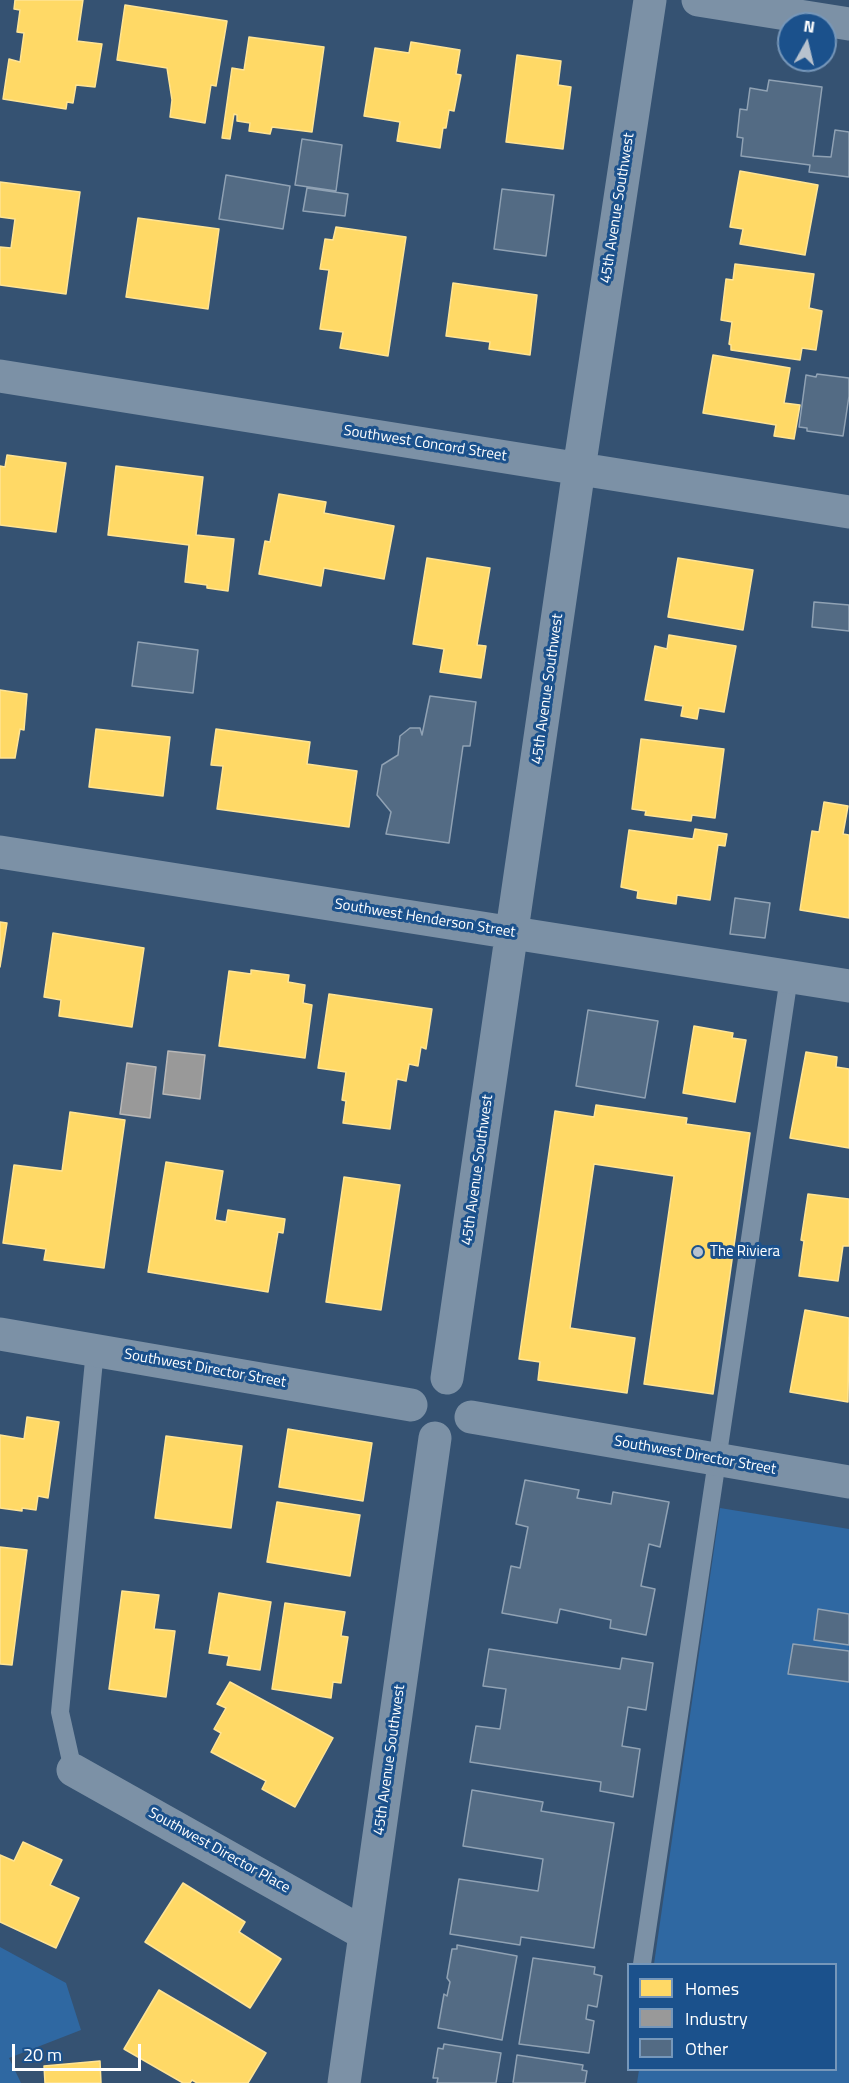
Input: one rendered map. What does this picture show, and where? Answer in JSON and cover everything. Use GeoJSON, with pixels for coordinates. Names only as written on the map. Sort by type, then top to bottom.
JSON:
{"type":"FeatureCollection","features":[{"type":"Feature","properties":{"kind":"street","name":"45th Avenue Southwest"},"geometry":{"type":"LineString","coordinates":[[447,1378],[579,469],[650,0]]}},
{"type":"Feature","properties":{"kind":"street"},"geometry":{"type":"LineString","coordinates":[[698,0],[849,24]]}},
{"type":"Feature","properties":{"kind":"street","name":"Southwest Concord Street"},"geometry":{"type":"LineString","coordinates":[[0,376],[849,512]]}},
{"type":"Feature","properties":{"kind":"street","name":"Southwest Henderson Street"},"geometry":{"type":"LineString","coordinates":[[0,852],[849,986]]}},
{"type":"Feature","properties":{"kind":"street","name":"Southwest Director Street"},"geometry":{"type":"LineString","coordinates":[[0,1334],[411,1405]]}},
{"type":"Feature","properties":{"kind":"street"},"geometry":{"type":"LineString","coordinates":[[437,1377],[447,1378],[457,1381],[470,1395],[473,1405],[471,1418],[462,1431],[453,1437],[435,1438],[423,1432],[416,1425],[411,1405],[420,1386],[437,1377]]}},
{"type":"Feature","properties":{"kind":"street","name":"Southwest Director Street"},"geometry":{"type":"LineString","coordinates":[[471,1418],[849,1482]]}},
{"type":"Feature","properties":{"kind":"street","name":"45th Avenue Southwest"},"geometry":{"type":"LineString","coordinates":[[344,2083],[435,1438]]}},
{"type":"Feature","properties":{"kind":"street","name":"Southwest Director Place"},"geometry":{"type":"LineString","coordinates":[[73,1770],[365,1934]]}},
{"type":"Feature","properties":{"kind":"lane"},"geometry":{"type":"LineString","coordinates":[[642,1963],[789,977]]}},
{"type":"Feature","properties":{"kind":"lane"},"geometry":{"type":"LineString","coordinates":[[73,1770],[60,1712],[95,1350]]}},
{"type":"Feature","properties":{"kind":"shaded area"},"geometry":{"type":"Polygon","coordinates":[[[720,1508],[849,1529],[849,2083],[637,2083],[639,2071],[837,2071],[837,1963],[654,1963],[720,1508]]]}},
{"type":"Feature","properties":{"kind":"shaded area"},"geometry":{"type":"Polygon","coordinates":[[[0,1947],[66,1983],[81,2030],[9,2058],[21,2083],[0,2083],[0,1947]]]}},
{"type":"Feature","properties":{"kind":"building: Homes"},"geometry":{"type":"Polygon","coordinates":[[[15,0],[83,0],[77,41],[102,44],[95,87],[76,85],[73,103],[67,102],[66,109],[3,99],[9,59],[20,62],[24,33],[17,32],[20,10],[14,9],[15,0]]]}},
{"type":"Feature","properties":{"kind":"building: Homes"},"geometry":{"type":"Polygon","coordinates":[[[125,5],[227,21],[216,86],[211,85],[205,123],[170,117],[172,100],[167,68],[117,60],[125,5]]]}},
{"type":"Feature","properties":{"kind":"building: Homes"},"geometry":{"type":"Polygon","coordinates":[[[249,37],[324,47],[312,132],[272,127],[270,134],[249,131],[250,123],[237,121],[237,115],[234,114],[230,139],[222,138],[232,68],[244,70],[249,37]]]}},
{"type":"Feature","properties":{"kind":"building: Homes"},"geometry":{"type":"Polygon","coordinates":[[[411,42],[460,50],[456,74],[461,75],[454,111],[449,110],[440,148],[397,141],[400,122],[364,116],[375,48],[409,53],[411,42]]]}},
{"type":"Feature","properties":{"kind":"building: Homes"},"geometry":{"type":"Polygon","coordinates":[[[517,55],[561,61],[558,85],[571,87],[563,149],[506,142],[517,55]]]}},
{"type":"Feature","properties":{"kind":"building: Homes"},"geometry":{"type":"Polygon","coordinates":[[[740,171],[818,185],[805,255],[740,244],[743,229],[730,227],[740,171]]]}},
{"type":"Feature","properties":{"kind":"building: Homes"},"geometry":{"type":"Polygon","coordinates":[[[0,182],[80,192],[66,294],[0,285],[0,247],[11,248],[15,219],[0,217],[0,182]]]}},
{"type":"Feature","properties":{"kind":"building: Homes"},"geometry":{"type":"Polygon","coordinates":[[[138,218],[219,229],[208,309],[126,297],[138,218]]]}},
{"type":"Feature","properties":{"kind":"building: Homes"},"geometry":{"type":"Polygon","coordinates":[[[336,227],[406,237],[388,356],[340,348],[343,332],[320,329],[329,270],[320,269],[325,239],[333,240],[336,227]]]}},
{"type":"Feature","properties":{"kind":"building: Homes"},"geometry":{"type":"Polygon","coordinates":[[[735,264],[814,274],[809,308],[822,311],[816,350],[802,348],[800,360],[731,350],[729,344],[732,322],[721,320],[726,279],[733,280],[735,264]]]}},
{"type":"Feature","properties":{"kind":"building: Homes"},"geometry":{"type":"Polygon","coordinates":[[[453,283],[537,295],[530,355],[489,349],[490,342],[446,336],[453,283]]]}},
{"type":"Feature","properties":{"kind":"building: Homes"},"geometry":{"type":"Polygon","coordinates":[[[713,355],[790,368],[784,403],[800,405],[794,439],[774,436],[776,425],[703,413],[713,355]]]}},
{"type":"Feature","properties":{"kind":"building: Homes"},"geometry":{"type":"Polygon","coordinates":[[[7,455],[66,463],[56,532],[0,525],[0,466],[5,467],[7,455]]]}},
{"type":"Feature","properties":{"kind":"building: Homes"},"geometry":{"type":"Polygon","coordinates":[[[116,466],[203,477],[196,535],[234,539],[228,591],[185,582],[189,545],[108,535],[116,466]]]}},
{"type":"Feature","properties":{"kind":"building: Homes"},"geometry":{"type":"Polygon","coordinates":[[[279,494],[326,502],[324,513],[394,526],[384,579],[324,568],[321,586],[259,574],[265,541],[270,542],[279,494]]]}},
{"type":"Feature","properties":{"kind":"building: Homes"},"geometry":{"type":"Polygon","coordinates":[[[427,558],[490,568],[477,645],[486,646],[481,678],[440,672],[444,649],[413,644],[427,558]]]}},
{"type":"Feature","properties":{"kind":"building: Homes"},"geometry":{"type":"Polygon","coordinates":[[[678,558],[753,570],[743,630],[668,617],[678,558]]]}},
{"type":"Feature","properties":{"kind":"building: Homes"},"geometry":{"type":"Polygon","coordinates":[[[669,635],[736,646],[724,712],[699,708],[697,719],[681,716],[683,706],[645,700],[655,646],[667,649],[669,635]]]}},
{"type":"Feature","properties":{"kind":"building: Homes"},"geometry":{"type":"Polygon","coordinates":[[[0,690],[27,694],[24,730],[20,729],[15,758],[0,758],[0,690]]]}},
{"type":"Feature","properties":{"kind":"building: Homes"},"geometry":{"type":"Polygon","coordinates":[[[96,729],[170,737],[163,796],[89,787],[96,729]]]}},
{"type":"Feature","properties":{"kind":"building: Homes"},"geometry":{"type":"Polygon","coordinates":[[[216,729],[310,742],[307,764],[357,771],[349,827],[217,809],[223,766],[211,765],[216,729]]]}},
{"type":"Feature","properties":{"kind":"building: Homes"},"geometry":{"type":"Polygon","coordinates":[[[641,739],[724,749],[715,818],[692,815],[691,821],[645,815],[646,811],[632,809],[641,739]]]}},
{"type":"Feature","properties":{"kind":"building: Homes"},"geometry":{"type":"Polygon","coordinates":[[[824,802],[848,806],[843,834],[849,835],[849,918],[800,910],[812,831],[819,832],[824,802]]]}},
{"type":"Feature","properties":{"kind":"building: Homes"},"geometry":{"type":"Polygon","coordinates":[[[695,829],[727,834],[725,846],[718,845],[710,900],[677,895],[676,904],[637,898],[638,891],[621,887],[629,830],[693,839],[695,829]]]}},
{"type":"Feature","properties":{"kind":"building: Homes"},"geometry":{"type":"Polygon","coordinates":[[[0,922],[7,923],[0,967],[0,922]]]}},
{"type":"Feature","properties":{"kind":"building: Homes"},"geometry":{"type":"Polygon","coordinates":[[[53,933],[144,948],[132,1027],[59,1016],[61,1000],[44,997],[53,933]]]}},
{"type":"Feature","properties":{"kind":"building: Homes"},"geometry":{"type":"Polygon","coordinates":[[[251,970],[289,975],[288,982],[305,985],[303,1003],[312,1005],[305,1058],[219,1046],[229,971],[251,974],[251,970]]]}},
{"type":"Feature","properties":{"kind":"building: Homes"},"geometry":{"type":"Polygon","coordinates":[[[329,994],[432,1009],[426,1049],[421,1047],[418,1066],[409,1064],[406,1081],[397,1079],[390,1129],[343,1123],[346,1101],[342,1100],[346,1072],[318,1068],[329,994]]]}},
{"type":"Feature","properties":{"kind":"building: Homes"},"geometry":{"type":"Polygon","coordinates":[[[694,1026],[733,1033],[732,1038],[746,1040],[735,1102],[683,1093],[694,1026]]]}},
{"type":"Feature","properties":{"kind":"building: Homes"},"geometry":{"type":"Polygon","coordinates":[[[806,1052],[837,1057],[836,1067],[849,1069],[849,1148],[790,1138],[806,1052]]]}},
{"type":"Feature","properties":{"kind":"building: Homes","name":"The Riviera"},"geometry":{"type":"Polygon","coordinates":[[[596,1105],[687,1118],[686,1124],[750,1133],[713,1394],[644,1384],[674,1176],[594,1164],[570,1328],[635,1338],[627,1393],[538,1380],[540,1362],[519,1359],[555,1111],[594,1117],[596,1105]]]}},
{"type":"Feature","properties":{"kind":"building: Homes"},"geometry":{"type":"Polygon","coordinates":[[[70,1112],[125,1120],[104,1268],[44,1260],[46,1249],[3,1243],[14,1165],[62,1171],[70,1112]]]}},
{"type":"Feature","properties":{"kind":"building: Homes"},"geometry":{"type":"Polygon","coordinates":[[[166,1162],[223,1171],[215,1220],[226,1222],[228,1210],[285,1219],[283,1233],[278,1232],[268,1292],[148,1272],[166,1162]]]}},
{"type":"Feature","properties":{"kind":"building: Homes"},"geometry":{"type":"Polygon","coordinates":[[[344,1177],[400,1185],[381,1310],[326,1302],[344,1177]]]}},
{"type":"Feature","properties":{"kind":"building: Homes"},"geometry":{"type":"Polygon","coordinates":[[[808,1194],[849,1199],[849,1246],[843,1246],[838,1281],[799,1276],[804,1241],[801,1240],[808,1194]]]}},
{"type":"Feature","properties":{"kind":"building: Homes"},"geometry":{"type":"Polygon","coordinates":[[[805,1310],[849,1318],[848,1402],[790,1392],[805,1310]]]}},
{"type":"Feature","properties":{"kind":"building: Homes"},"geometry":{"type":"Polygon","coordinates":[[[27,1417],[59,1422],[48,1498],[38,1496],[36,1510],[0,1508],[0,1435],[24,1439],[27,1417]]]}},
{"type":"Feature","properties":{"kind":"building: Homes"},"geometry":{"type":"Polygon","coordinates":[[[288,1429],[372,1443],[363,1501],[279,1487],[288,1429]]]}},
{"type":"Feature","properties":{"kind":"building: Homes"},"geometry":{"type":"Polygon","coordinates":[[[166,1436],[242,1446],[231,1528],[155,1518],[166,1436]]]}},
{"type":"Feature","properties":{"kind":"building: Homes"},"geometry":{"type":"Polygon","coordinates":[[[277,1502],[360,1515],[350,1576],[267,1562],[277,1502]]]}},
{"type":"Feature","properties":{"kind":"building: Homes"},"geometry":{"type":"Polygon","coordinates":[[[0,1547],[27,1550],[12,1665],[0,1664],[0,1547]]]}},
{"type":"Feature","properties":{"kind":"building: Homes"},"geometry":{"type":"Polygon","coordinates":[[[122,1591],[159,1595],[154,1629],[175,1631],[166,1697],[109,1689],[122,1591]]]}},
{"type":"Feature","properties":{"kind":"building: Homes"},"geometry":{"type":"Polygon","coordinates":[[[219,1593],[271,1602],[260,1670],[227,1665],[229,1656],[209,1653],[219,1593]]]}},
{"type":"Feature","properties":{"kind":"building: Homes"},"geometry":{"type":"Polygon","coordinates":[[[285,1603],[345,1612],[341,1636],[348,1637],[341,1683],[333,1682],[331,1698],[272,1689],[285,1603]]]}},
{"type":"Feature","properties":{"kind":"building: Homes"},"geometry":{"type":"Polygon","coordinates":[[[230,1682],[333,1738],[295,1807],[262,1789],[266,1781],[211,1752],[221,1733],[214,1729],[226,1708],[217,1704],[230,1682]]]}},
{"type":"Feature","properties":{"kind":"building: Homes"},"geometry":{"type":"Polygon","coordinates":[[[23,1842],[62,1860],[50,1885],[79,1898],[56,1948],[0,1922],[0,1855],[14,1861],[23,1842]]]}},
{"type":"Feature","properties":{"kind":"building: Homes"},"geometry":{"type":"Polygon","coordinates":[[[183,1883],[245,1922],[239,1932],[281,1959],[250,2008],[145,1942],[183,1883]]]}},
{"type":"Feature","properties":{"kind":"building: Homes"},"geometry":{"type":"Polygon","coordinates":[[[159,1990],[266,2053],[248,2083],[197,2083],[192,2080],[190,2083],[183,2083],[124,2049],[159,1990]]]}},
{"type":"Feature","properties":{"kind":"building: Homes"},"geometry":{"type":"Polygon","coordinates":[[[100,2061],[101,2083],[45,2083],[44,2066],[100,2061]]]}},
{"type":"Feature","properties":{"kind":"building: Industry"},"geometry":{"type":"Polygon","coordinates":[[[168,1051],[205,1055],[200,1099],[163,1094],[168,1051]]]}},
{"type":"Feature","properties":{"kind":"building: Industry"},"geometry":{"type":"Polygon","coordinates":[[[127,1063],[156,1067],[150,1118],[120,1114],[127,1063]]]}},
{"type":"Feature","properties":{"kind":"building: Other"},"geometry":{"type":"Polygon","coordinates":[[[769,80],[822,87],[813,156],[831,157],[835,130],[849,132],[849,177],[809,172],[810,165],[741,156],[743,138],[737,137],[740,109],[747,110],[750,88],[767,91],[769,80]]]}},
{"type":"Feature","properties":{"kind":"building: Other"},"geometry":{"type":"Polygon","coordinates":[[[302,139],[342,145],[336,191],[295,185],[302,139]]]}},
{"type":"Feature","properties":{"kind":"building: Other"},"geometry":{"type":"Polygon","coordinates":[[[226,175],[290,186],[283,229],[219,219],[226,175]]]}},
{"type":"Feature","properties":{"kind":"building: Other"},"geometry":{"type":"Polygon","coordinates":[[[307,188],[348,194],[345,216],[303,211],[307,188]]]}},
{"type":"Feature","properties":{"kind":"building: Other"},"geometry":{"type":"Polygon","coordinates":[[[502,189],[554,195],[546,256],[494,249],[502,189]]]}},
{"type":"Feature","properties":{"kind":"building: Other"},"geometry":{"type":"Polygon","coordinates":[[[817,374],[849,378],[849,396],[843,436],[807,431],[807,428],[799,427],[806,375],[816,377],[817,374]]]}},
{"type":"Feature","properties":{"kind":"building: Other"},"geometry":{"type":"Polygon","coordinates":[[[814,602],[849,605],[849,631],[812,627],[814,602]]]}},
{"type":"Feature","properties":{"kind":"building: Other"},"geometry":{"type":"Polygon","coordinates":[[[138,642],[198,650],[193,693],[132,686],[138,642]]]}},
{"type":"Feature","properties":{"kind":"building: Other"},"geometry":{"type":"Polygon","coordinates":[[[430,696],[476,702],[470,746],[463,746],[449,843],[386,834],[391,812],[377,795],[382,765],[398,755],[400,736],[410,728],[420,728],[422,735],[430,696]]]}},
{"type":"Feature","properties":{"kind":"building: Other"},"geometry":{"type":"Polygon","coordinates":[[[735,898],[770,903],[765,938],[730,934],[735,898]]]}},
{"type":"Feature","properties":{"kind":"building: Other"},"geometry":{"type":"Polygon","coordinates":[[[588,1010],[658,1021],[645,1098],[576,1086],[588,1010]]]}},
{"type":"Feature","properties":{"kind":"building: Other"},"geometry":{"type":"Polygon","coordinates":[[[525,1480],[579,1490],[577,1498],[611,1504],[613,1492],[669,1502],[660,1547],[649,1544],[641,1586],[655,1589],[646,1635],[610,1628],[611,1620],[560,1609],[557,1623],[502,1613],[511,1566],[520,1568],[528,1527],[516,1524],[525,1480]]]}},
{"type":"Feature","properties":{"kind":"building: Other"},"geometry":{"type":"Polygon","coordinates":[[[818,1609],[849,1614],[849,1645],[814,1640],[818,1609]]]}},
{"type":"Feature","properties":{"kind":"building: Other"},"geometry":{"type":"Polygon","coordinates":[[[793,1644],[849,1651],[849,1682],[788,1674],[793,1644]]]}},
{"type":"Feature","properties":{"kind":"building: Other"},"geometry":{"type":"Polygon","coordinates":[[[489,1649],[620,1669],[622,1658],[653,1663],[646,1710],[628,1707],[622,1746],[640,1749],[633,1797],[600,1791],[601,1782],[470,1762],[476,1726],[500,1729],[506,1689],[483,1686],[489,1649]]]}},
{"type":"Feature","properties":{"kind":"building: Other"},"geometry":{"type":"Polygon","coordinates":[[[472,1790],[543,1802],[541,1811],[614,1823],[594,1948],[521,1937],[520,1945],[450,1934],[459,1879],[538,1891],[543,1859],[463,1846],[472,1790]]]}},
{"type":"Feature","properties":{"kind":"building: Other"},"geometry":{"type":"Polygon","coordinates":[[[457,1945],[517,1956],[502,2040],[438,2028],[444,1994],[447,1996],[450,1982],[447,1978],[452,1949],[457,1949],[457,1945]]]}},
{"type":"Feature","properties":{"kind":"building: Other"},"geometry":{"type":"Polygon","coordinates":[[[533,1958],[595,1967],[594,1974],[602,1976],[597,2007],[588,2005],[586,2019],[594,2021],[589,2053],[519,2044],[533,1958]]]}},
{"type":"Feature","properties":{"kind":"building: Other"},"geometry":{"type":"Polygon","coordinates":[[[444,2044],[501,2053],[496,2083],[437,2083],[438,2078],[433,2078],[438,2048],[443,2049],[444,2044]]]}},
{"type":"Feature","properties":{"kind":"building: Other"},"geometry":{"type":"Polygon","coordinates":[[[517,2055],[583,2065],[582,2070],[587,2071],[585,2083],[513,2083],[517,2055]]]}},
{"type":"Feature","properties":{"kind":"place","name":"The Riviera"},"geometry":{"type":"Point","coordinates":[698,1252]}}]}
